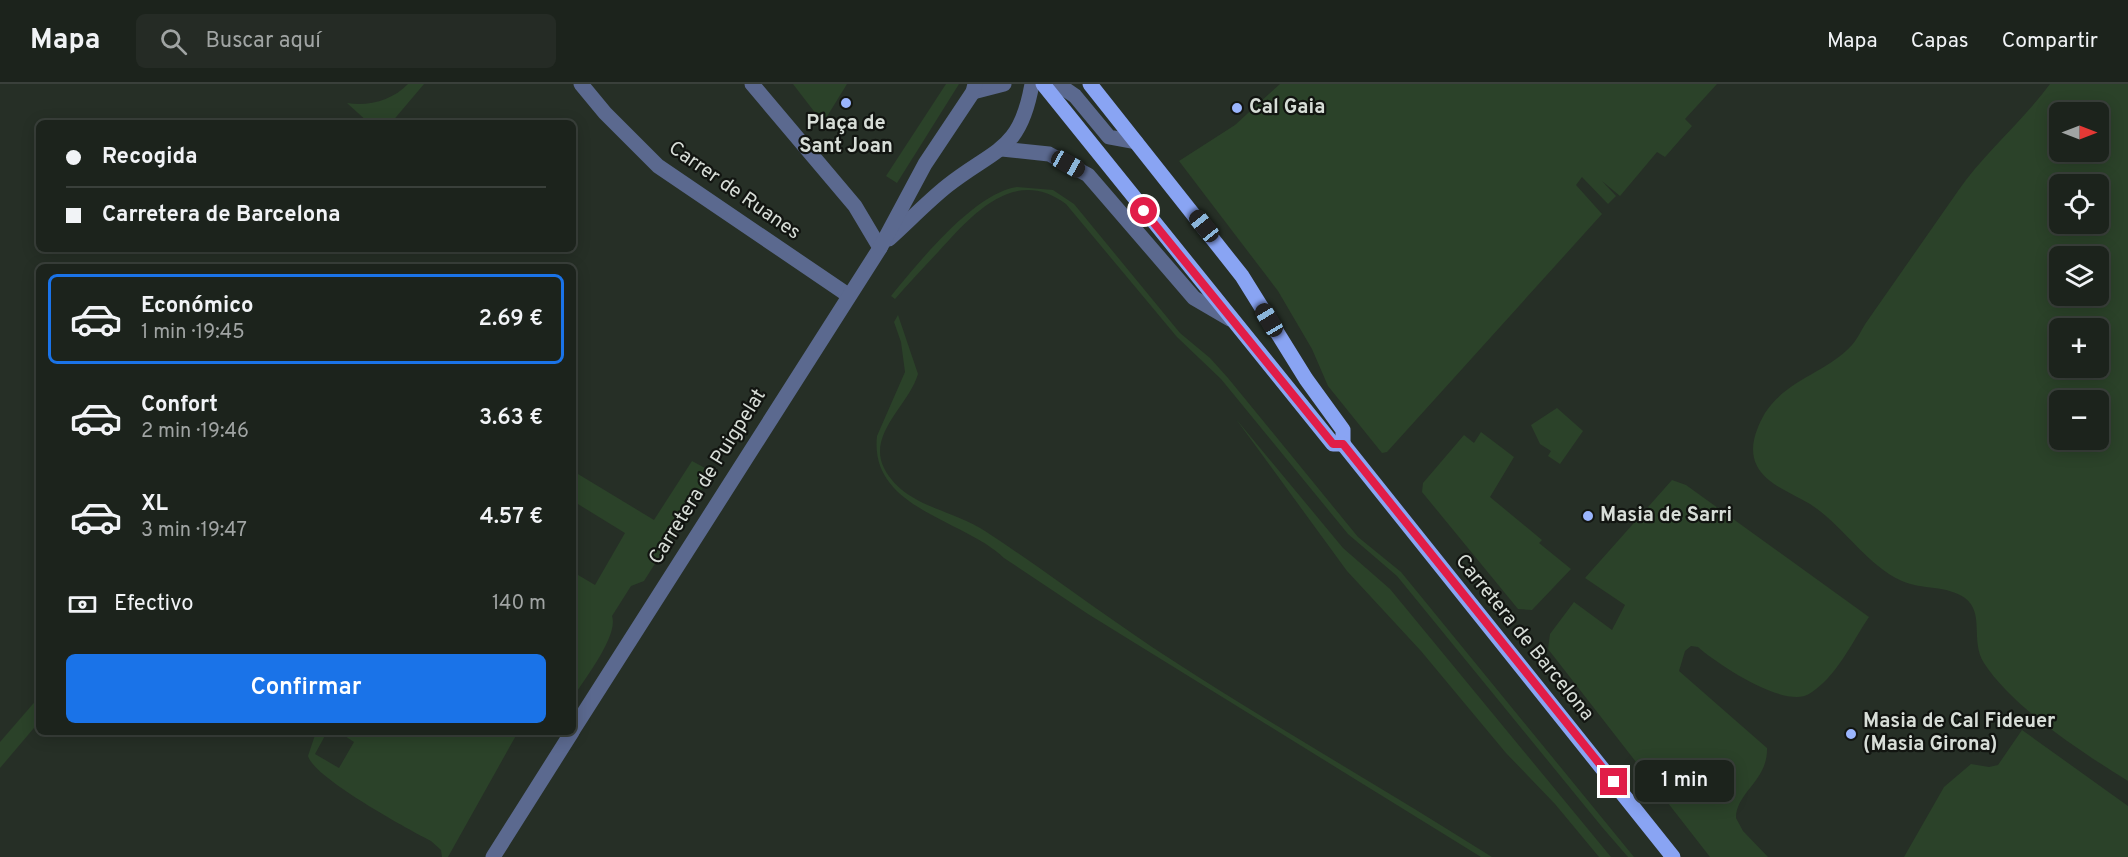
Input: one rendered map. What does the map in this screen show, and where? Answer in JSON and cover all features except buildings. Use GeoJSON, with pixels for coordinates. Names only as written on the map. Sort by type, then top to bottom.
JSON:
{"type":"FeatureCollection","features":[{"type":"Feature","properties":{"kind":"main road"},"geometry":{"type":"LineString","coordinates":[[1043,84],[1333,444],[1343,444],[1343,430],[1306,380],[1242,276],[1090,84]]}},
{"type":"Feature","properties":{"kind":"main road","name":"Carretera de Barcelona"},"geometry":{"type":"LineString","coordinates":[[1343,444],[1673,857]]}},
{"type":"Feature","properties":{"kind":"street","name":"Carrer de Ruanes"},"geometry":{"type":"LineString","coordinates":[[581,84],[604,113],[658,166],[848,295]]}},
{"type":"Feature","properties":{"kind":"street"},"geometry":{"type":"LineString","coordinates":[[752,84],[855,206],[880,248]]}},
{"type":"Feature","properties":{"kind":"street"},"geometry":{"type":"LineString","coordinates":[[880,248],[925,164],[974,88],[1004,84]]}},
{"type":"Feature","properties":{"kind":"street"},"geometry":{"type":"LineString","coordinates":[[880,248],[947,186],[1002,149],[1020,129],[1028,109],[1032,84]]}},
{"type":"Feature","properties":{"kind":"street"},"geometry":{"type":"LineString","coordinates":[[1058,84],[1075,96],[1109,137],[1136,142]]}},
{"type":"Feature","properties":{"kind":"street"},"geometry":{"type":"LineString","coordinates":[[1002,149],[1049,154],[1088,175],[1194,298],[1230,319]]}},
{"type":"Feature","properties":{"kind":"street","name":"Carretera de Puigpelat"},"geometry":{"type":"LineString","coordinates":[[576,725],[880,248]]}},
{"type":"Feature","properties":{"kind":"street","name":"Carretera de Puigpelat"},"geometry":{"type":"LineString","coordinates":[[493,857],[569,735]]}},
{"type":"Feature","properties":{"kind":"green space"},"geometry":{"type":"Polygon","coordinates":[[[408,84],[424,84],[394,120],[366,120],[347,103],[372,103],[402,90],[408,84]]]}},
{"type":"Feature","properties":{"kind":"green space"},"geometry":{"type":"Polygon","coordinates":[[[793,84],[847,84],[823,123],[793,84]]]}},
{"type":"Feature","properties":{"kind":"green space"},"geometry":{"type":"Polygon","coordinates":[[[946,84],[959,84],[897,183],[886,176],[946,84]]]}},
{"type":"Feature","properties":{"kind":"green space"},"geometry":{"type":"Polygon","coordinates":[[[1280,84],[1717,84],[1685,119],[1692,126],[1665,157],[1657,152],[1620,196],[1602,181],[1616,196],[1608,204],[1582,177],[1576,185],[1602,214],[1387,452],[1382,453],[1328,386],[1312,349],[1278,291],[1179,161],[1235,125],[1280,84]]]}},
{"type":"Feature","properties":{"kind":"green space"},"geometry":{"type":"Polygon","coordinates":[[[2050,84],[2128,84],[2128,781],[2030,713],[1997,680],[1980,655],[1974,611],[1965,598],[1950,591],[1910,584],[1889,574],[1822,513],[1761,473],[1753,453],[1754,439],[1759,426],[1774,401],[1852,345],[1958,191],[1980,163],[2050,84]]]}},
{"type":"Feature","properties":{"kind":"green space"},"geometry":{"type":"Polygon","coordinates":[[[1017,187],[1053,190],[1074,204],[1180,333],[1210,358],[1228,378],[1358,537],[1401,572],[1634,857],[1628,857],[1602,827],[1397,576],[1348,534],[1221,379],[1177,337],[1066,204],[1047,193],[1029,190],[1011,193],[995,200],[965,223],[895,299],[891,296],[916,265],[966,215],[1000,192],[1017,187]]]}},
{"type":"Feature","properties":{"kind":"green space"},"geometry":{"type":"Polygon","coordinates":[[[898,315],[918,374],[885,431],[881,443],[880,455],[884,468],[893,481],[916,499],[985,531],[1172,660],[1492,857],[1481,857],[1088,614],[987,545],[923,510],[903,496],[888,480],[879,461],[877,436],[905,372],[901,342],[894,322],[898,315]]]}},
{"type":"Feature","properties":{"kind":"green space"},"geometry":{"type":"Polygon","coordinates":[[[1557,408],[1583,431],[1560,464],[1548,456],[1551,451],[1540,444],[1531,425],[1557,408]]]}},
{"type":"Feature","properties":{"kind":"green space"},"geometry":{"type":"Polygon","coordinates":[[[1236,419],[1343,548],[1390,589],[1611,857],[1599,857],[1555,804],[1506,753],[1421,651],[1347,571],[1236,419]]]}},
{"type":"Feature","properties":{"kind":"green space"},"geometry":{"type":"Polygon","coordinates":[[[1481,432],[1514,457],[1490,497],[1542,540],[1539,543],[1571,569],[1532,610],[1518,609],[1422,492],[1423,483],[1464,435],[1474,443],[1481,432]]]}},
{"type":"Feature","properties":{"kind":"green space"},"geometry":{"type":"Polygon","coordinates":[[[692,461],[705,468],[708,480],[644,581],[631,586],[612,616],[613,624],[606,645],[576,693],[576,574],[595,585],[625,533],[576,503],[576,473],[654,520],[692,461]]]}},
{"type":"Feature","properties":{"kind":"green space"},"geometry":{"type":"Polygon","coordinates":[[[1672,480],[1686,485],[1869,617],[1843,659],[1827,679],[1809,694],[1798,697],[1784,695],[1752,683],[1720,664],[1698,647],[1691,646],[1685,651],[1679,671],[1767,748],[1763,769],[1741,801],[1736,818],[1743,831],[1768,857],[1710,857],[1548,649],[1550,634],[1574,602],[1612,630],[1625,605],[1585,578],[1672,480]]]}},
{"type":"Feature","properties":{"kind":"green space"},"geometry":{"type":"Polygon","coordinates":[[[36,700],[36,726],[0,768],[0,742],[36,700]]]}},
{"type":"Feature","properties":{"kind":"green space"},"geometry":{"type":"Polygon","coordinates":[[[2022,730],[2128,806],[2128,857],[1904,857],[1944,787],[1971,764],[1989,767],[1998,765],[2022,730]]]}},
{"type":"Feature","properties":{"kind":"green space"},"geometry":{"type":"Polygon","coordinates":[[[315,735],[325,735],[315,754],[339,768],[354,742],[344,735],[516,735],[448,857],[442,857],[441,850],[431,841],[343,789],[314,765],[308,756],[315,735]]]}},
{"type":"Feature","properties":{"kind":"place","name":"Plaça de Sant Joan"},"geometry":{"type":"Point","coordinates":[846,103]}},
{"type":"Feature","properties":{"kind":"place","name":"Cal Gaia"},"geometry":{"type":"Point","coordinates":[1237,108]}},
{"type":"Feature","properties":{"kind":"place","name":"Masia de Sarri"},"geometry":{"type":"Point","coordinates":[1588,516]}},
{"type":"Feature","properties":{"kind":"place","name":"Masia de Cal Fideuer (Masia Girona)"},"geometry":{"type":"Point","coordinates":[1851,734]}},
{"type":"Feature","properties":{"kind":"route"},"geometry":{"type":"LineString","coordinates":[[1144,211],[1333,444],[1343,444],[1614,782]]}}]}
